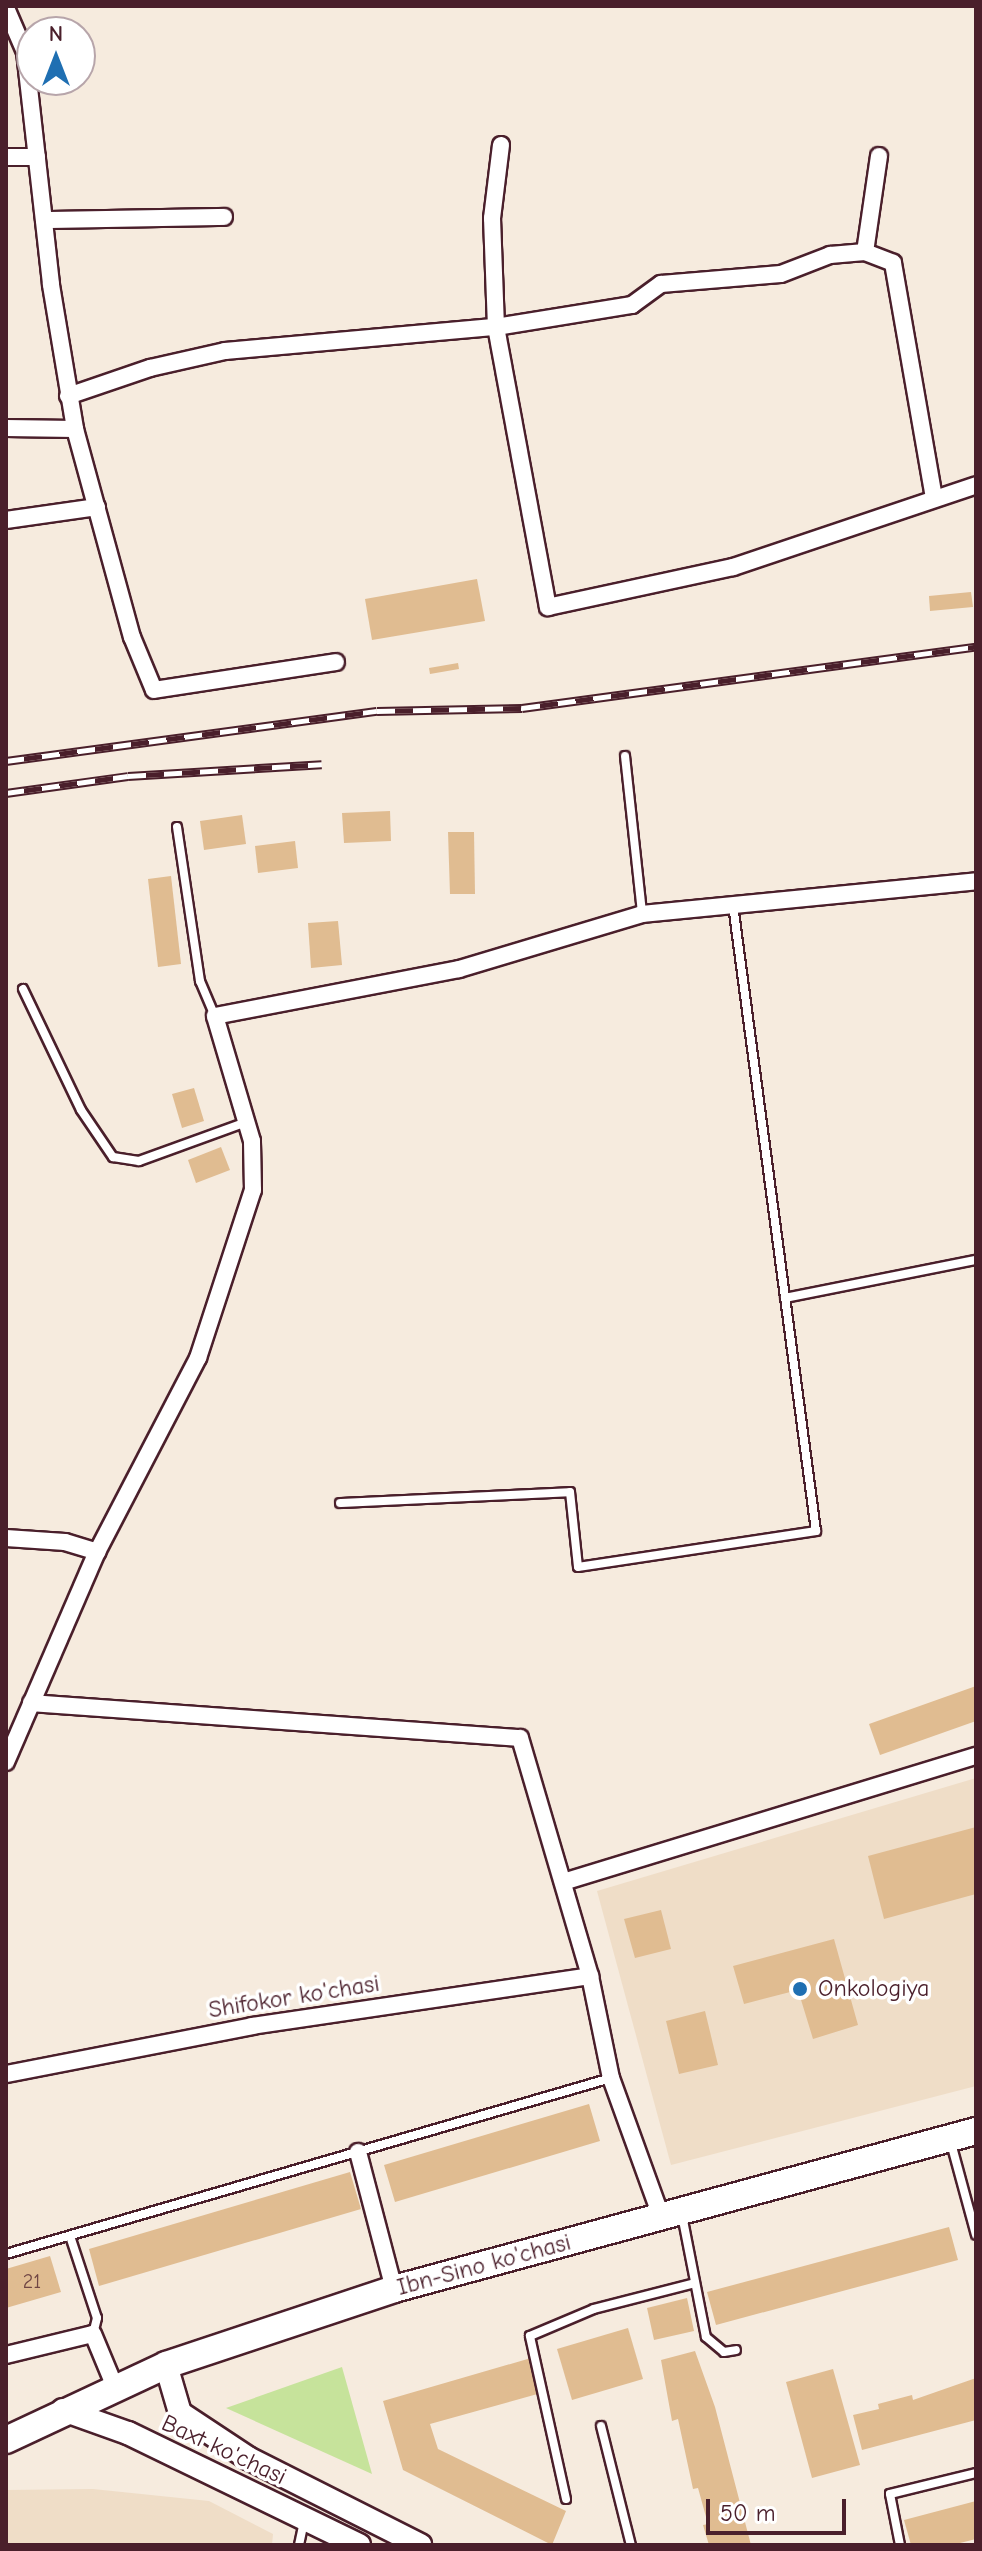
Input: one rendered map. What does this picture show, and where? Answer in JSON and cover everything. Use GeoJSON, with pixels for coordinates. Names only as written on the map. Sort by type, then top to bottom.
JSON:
{"type":"FeatureCollection","features":[{"type":"Feature","properties":{"kind":"main road","name":"Ibn-Sino ko'chasi"},"geometry":{"type":"LineString","coordinates":[[6,2440],[63,2410],[166,2365],[394,2289],[976,2131]]}},
{"type":"Feature","properties":{"kind":"street"},"geometry":{"type":"LineString","coordinates":[[6,8],[25,52],[44,220],[75,429],[132,637],[154,690],[336,662]]}},
{"type":"Feature","properties":{"kind":"street"},"geometry":{"type":"LineString","coordinates":[[501,145],[492,218],[496,327],[548,607],[733,567],[976,485]]}},
{"type":"Feature","properties":{"kind":"street"},"geometry":{"type":"LineString","coordinates":[[865,252],[879,156]]}},
{"type":"Feature","properties":{"kind":"street"},"geometry":{"type":"LineString","coordinates":[[6,157],[37,157]]}},
{"type":"Feature","properties":{"kind":"street"},"geometry":{"type":"LineString","coordinates":[[44,220],[224,217]]}},
{"type":"Feature","properties":{"kind":"street"},"geometry":{"type":"LineString","coordinates":[[68,396],[150,368],[225,351],[496,327],[632,305],[661,284],[781,274],[807,260],[865,252],[893,263],[901,284],[934,498]]}},
{"type":"Feature","properties":{"kind":"street"},"geometry":{"type":"LineString","coordinates":[[6,428],[75,429]]}},
{"type":"Feature","properties":{"kind":"street"},"geometry":{"type":"LineString","coordinates":[[6,520],[97,507]]}},
{"type":"Feature","properties":{"kind":"street"},"geometry":{"type":"LineString","coordinates":[[6,1762],[97,1552],[198,1358],[253,1190],[246,1122],[215,1016],[459,969],[642,914],[976,881]]}},
{"type":"Feature","properties":{"kind":"street"},"geometry":{"type":"LineString","coordinates":[[6,1538],[65,1542],[97,1552]]}},
{"type":"Feature","properties":{"kind":"street"},"geometry":{"type":"LineString","coordinates":[[31,1703],[520,1738],[590,1976],[611,2078],[671,2213]]}},
{"type":"Feature","properties":{"kind":"street"},"geometry":{"type":"LineString","coordinates":[[563,1882],[976,1756]]}},
{"type":"Feature","properties":{"kind":"street","name":"Shifokor ko'chasi"},"geometry":{"type":"LineString","coordinates":[[6,2074],[252,2026],[590,1976]]}},
{"type":"Feature","properties":{"kind":"street"},"geometry":{"type":"LineString","coordinates":[[358,2152],[394,2289]]}},
{"type":"Feature","properties":{"kind":"street"},"geometry":{"type":"LineString","coordinates":[[6,2355],[93,2334],[115,2387]]}},
{"type":"Feature","properties":{"kind":"street","name":"Baxt ko'chasi"},"geometry":{"type":"LineString","coordinates":[[166,2365],[180,2413],[248,2458],[420,2545]]}},
{"type":"Feature","properties":{"kind":"street","name":"Baxt ko'chasi"},"geometry":{"type":"LineString","coordinates":[[63,2410],[128,2433],[359,2545]]}},
{"type":"Feature","properties":{"kind":"street"},"geometry":{"type":"LineString","coordinates":[[305,2518],[317,2493]]}},
{"type":"Feature","properties":{"kind":"lane"},"geometry":{"type":"LineString","coordinates":[[625,756],[642,914]]}},
{"type":"Feature","properties":{"kind":"lane"},"geometry":{"type":"LineString","coordinates":[[177,827],[200,981],[215,1016]]}},
{"type":"Feature","properties":{"kind":"lane"},"geometry":{"type":"LineString","coordinates":[[340,1503],[570,1492],[578,1567],[816,1531],[733,905]]}},
{"type":"Feature","properties":{"kind":"lane"},"geometry":{"type":"LineString","coordinates":[[23,989],[81,1110],[113,1157],[139,1161],[246,1122]]}},
{"type":"Feature","properties":{"kind":"lane"},"geometry":{"type":"LineString","coordinates":[[785,1298],[976,1260]]}},
{"type":"Feature","properties":{"kind":"lane"},"geometry":{"type":"LineString","coordinates":[[6,2254],[611,2078]]}},
{"type":"Feature","properties":{"kind":"lane"},"geometry":{"type":"LineString","coordinates":[[950,2138],[976,2235]]}},
{"type":"Feature","properties":{"kind":"lane"},"geometry":{"type":"LineString","coordinates":[[671,2213],[695,2283],[706,2337],[724,2352],[736,2350]]}},
{"type":"Feature","properties":{"kind":"lane"},"geometry":{"type":"LineString","coordinates":[[70,2236],[97,2318],[93,2334]]}},
{"type":"Feature","properties":{"kind":"lane"},"geometry":{"type":"LineString","coordinates":[[566,2499],[530,2336],[594,2309],[695,2283]]}},
{"type":"Feature","properties":{"kind":"lane"},"geometry":{"type":"LineString","coordinates":[[601,2426],[631,2545]]}},
{"type":"Feature","properties":{"kind":"lane"},"geometry":{"type":"LineString","coordinates":[[900,2545],[890,2494],[976,2473]]}},
{"type":"Feature","properties":{"kind":"lane"},"geometry":{"type":"LineString","coordinates":[[299,2545],[305,2518]]}},
{"type":"Feature","properties":{"kind":"shaded area","name":"Onkologiya"},"geometry":{"type":"Polygon","coordinates":[[[976,1778],[976,2086],[671,2165],[597,1891],[976,1778]]]}},
{"type":"Feature","properties":{"kind":"shaded area"},"geometry":{"type":"Polygon","coordinates":[[[93,2489],[209,2501],[273,2534],[272,2545],[6,2545],[6,2490],[93,2489]]]}},
{"type":"Feature","properties":{"kind":"green space"},"geometry":{"type":"Polygon","coordinates":[[[342,2367],[372,2474],[226,2408],[342,2367]]]}},
{"type":"Feature","properties":{"kind":"building"},"geometry":{"type":"Polygon","coordinates":[[[477,579],[485,621],[372,640],[365,599],[477,579]]]}},
{"type":"Feature","properties":{"kind":"building"},"geometry":{"type":"Polygon","coordinates":[[[971,592],[973,607],[930,611],[929,596],[971,592]]]}},
{"type":"Feature","properties":{"kind":"building"},"geometry":{"type":"Polygon","coordinates":[[[458,663],[459,669],[430,674],[429,668],[458,663]]]}},
{"type":"Feature","properties":{"kind":"building"},"geometry":{"type":"Polygon","coordinates":[[[390,811],[391,841],[344,843],[342,813],[390,811]]]}},
{"type":"Feature","properties":{"kind":"building"},"geometry":{"type":"Polygon","coordinates":[[[242,815],[246,844],[204,850],[200,821],[242,815]]]}},
{"type":"Feature","properties":{"kind":"building"},"geometry":{"type":"Polygon","coordinates":[[[448,832],[474,832],[475,894],[450,894],[448,832]]]}},
{"type":"Feature","properties":{"kind":"building"},"geometry":{"type":"Polygon","coordinates":[[[295,841],[298,868],[258,873],[255,846],[295,841]]]}},
{"type":"Feature","properties":{"kind":"building"},"geometry":{"type":"Polygon","coordinates":[[[171,876],[181,964],[158,967],[148,879],[171,876]]]}},
{"type":"Feature","properties":{"kind":"building"},"geometry":{"type":"Polygon","coordinates":[[[338,921],[342,965],[311,968],[308,923],[338,921]]]}},
{"type":"Feature","properties":{"kind":"building"},"geometry":{"type":"Polygon","coordinates":[[[194,1088],[204,1121],[182,1128],[172,1094],[194,1088]]]}},
{"type":"Feature","properties":{"kind":"building"},"geometry":{"type":"Polygon","coordinates":[[[221,1147],[230,1170],[196,1183],[188,1160],[221,1147]]]}},
{"type":"Feature","properties":{"kind":"building"},"geometry":{"type":"Polygon","coordinates":[[[976,1686],[976,1721],[880,1755],[869,1724],[976,1686]]]}},
{"type":"Feature","properties":{"kind":"building"},"geometry":{"type":"Polygon","coordinates":[[[976,1827],[976,1894],[884,1919],[868,1856],[976,1827]]]}},
{"type":"Feature","properties":{"kind":"building"},"geometry":{"type":"Polygon","coordinates":[[[661,1910],[671,1949],[635,1958],[624,1919],[661,1910]]]}},
{"type":"Feature","properties":{"kind":"building"},"geometry":{"type":"Polygon","coordinates":[[[834,1939],[858,2025],[813,2039],[798,1990],[744,2004],[733,1966],[834,1939]]]}},
{"type":"Feature","properties":{"kind":"building"},"geometry":{"type":"Polygon","coordinates":[[[705,2011],[718,2065],[679,2074],[666,2021],[705,2011]]]}},
{"type":"Feature","properties":{"kind":"building"},"geometry":{"type":"Polygon","coordinates":[[[589,2104],[600,2141],[395,2202],[384,2165],[589,2104]]]}},
{"type":"Feature","properties":{"kind":"building"},"geometry":{"type":"Polygon","coordinates":[[[350,2172],[361,2209],[99,2286],[89,2249],[350,2172]]]}},
{"type":"Feature","properties":{"kind":"building"},"geometry":{"type":"Polygon","coordinates":[[[949,2227],[958,2260],[716,2325],[707,2292],[949,2227]]]}},
{"type":"Feature","properties":{"kind":"building"},"geometry":{"type":"Polygon","coordinates":[[[50,2256],[61,2292],[6,2308],[6,2269],[50,2256]]]}},
{"type":"Feature","properties":{"kind":"building"},"geometry":{"type":"Polygon","coordinates":[[[687,2298],[694,2331],[654,2340],[647,2308],[687,2298]]]}},
{"type":"Feature","properties":{"kind":"building"},"geometry":{"type":"Polygon","coordinates":[[[628,2328],[643,2379],[572,2400],[557,2349],[628,2328]]]}},
{"type":"Feature","properties":{"kind":"building"},"geometry":{"type":"Polygon","coordinates":[[[695,2351],[715,2407],[751,2545],[709,2545],[703,2525],[708,2524],[698,2488],[693,2489],[678,2419],[672,2421],[661,2360],[695,2351]]]}},
{"type":"Feature","properties":{"kind":"building"},"geometry":{"type":"Polygon","coordinates":[[[531,2358],[541,2393],[430,2424],[438,2449],[566,2511],[552,2545],[403,2470],[383,2401],[531,2358]]]}},
{"type":"Feature","properties":{"kind":"building"},"geometry":{"type":"Polygon","coordinates":[[[833,2369],[860,2465],[812,2478],[786,2382],[833,2369]]]}},
{"type":"Feature","properties":{"kind":"building"},"geometry":{"type":"Polygon","coordinates":[[[976,2378],[976,2420],[862,2450],[853,2415],[879,2409],[878,2404],[912,2395],[913,2400],[976,2378]]]}},
{"type":"Feature","properties":{"kind":"building"},"geometry":{"type":"Polygon","coordinates":[[[976,2501],[976,2539],[952,2545],[911,2545],[904,2520],[976,2501]]]}},
{"type":"Feature","properties":{"kind":"railway"},"geometry":{"type":"LineString","coordinates":[[6,761],[377,711],[522,708],[976,647]]}},
{"type":"Feature","properties":{"kind":"railway"},"geometry":{"type":"LineString","coordinates":[[6,793],[128,776],[322,764]]}},
{"type":"Feature","properties":{"kind":"place","name":"Onkologiya"},"geometry":{"type":"Point","coordinates":[800,1989]}}]}
